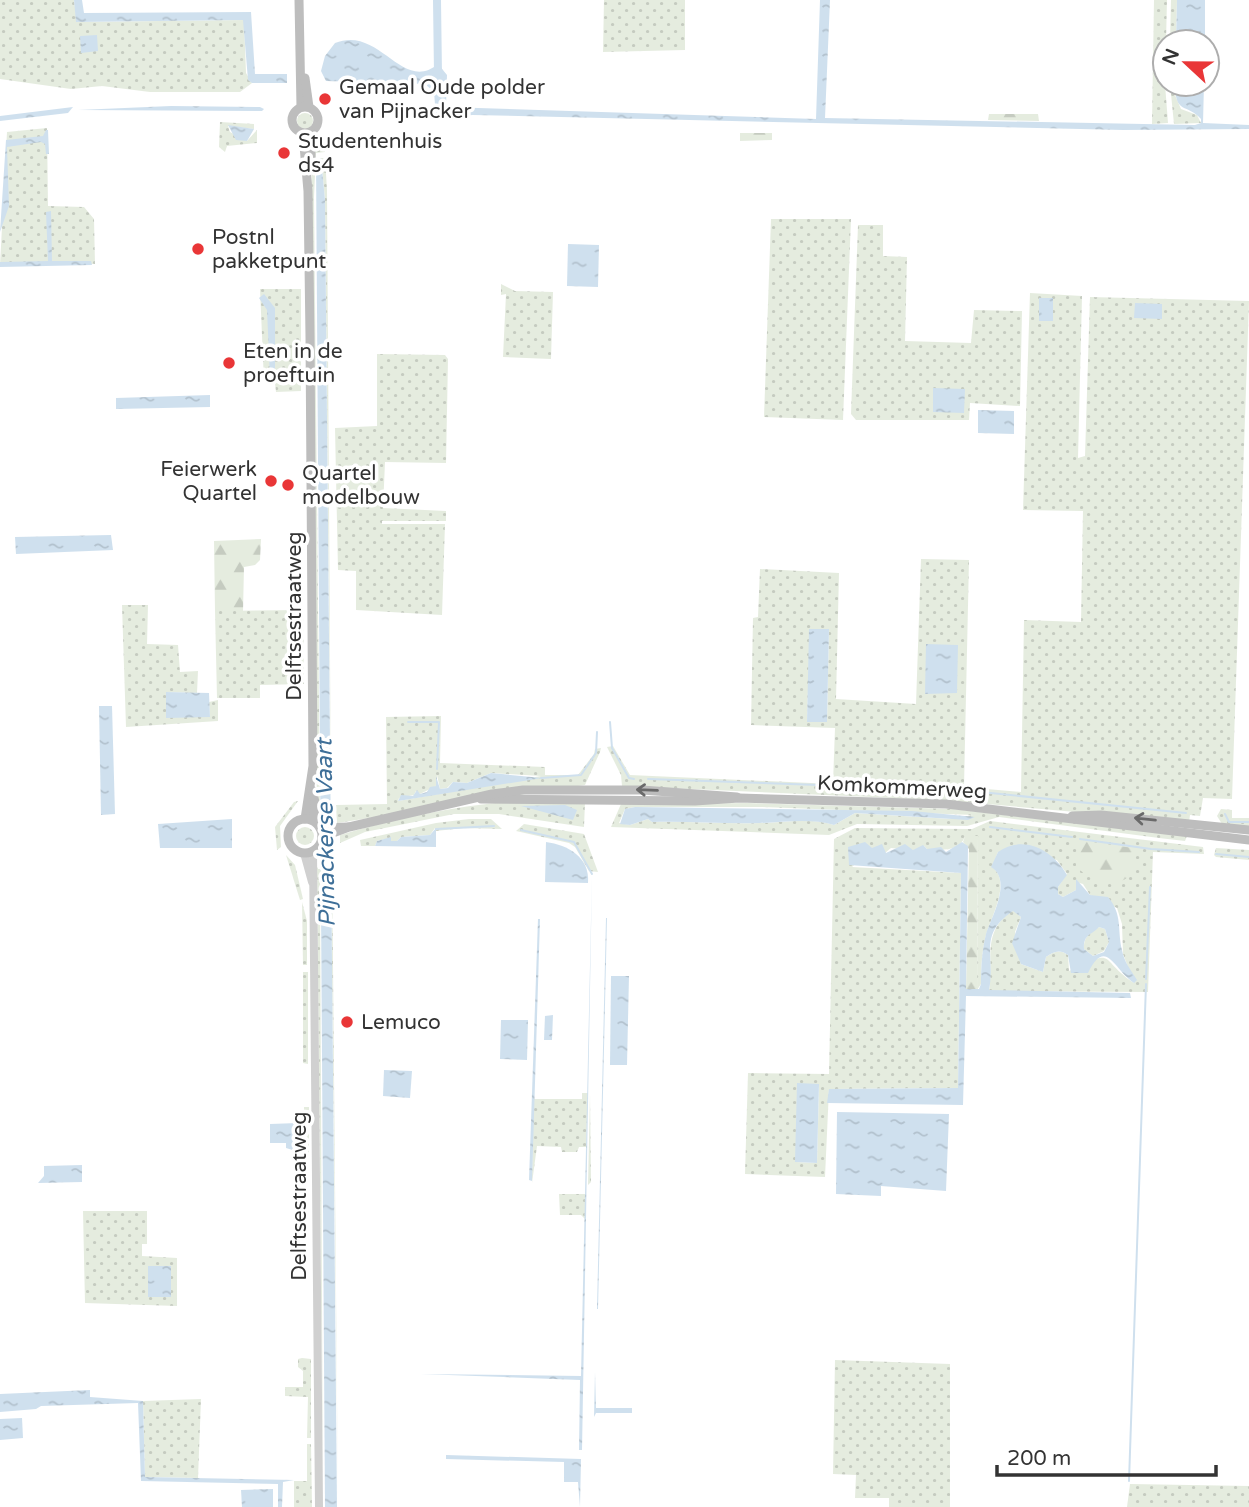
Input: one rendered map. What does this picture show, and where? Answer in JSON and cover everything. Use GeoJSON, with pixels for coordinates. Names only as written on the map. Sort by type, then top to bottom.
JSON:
{"type":"FeatureCollection","features":[{"type":"Feature","properties":{"kind":"main road"},"geometry":{"type":"LineString","coordinates":[[299,0],[305,107]]}},
{"type":"Feature","properties":{"kind":"main road"},"geometry":{"type":"LineString","coordinates":[[305,107],[316,113],[318,121],[307,133],[295,130],[291,121],[293,113],[305,107]]}},
{"type":"Feature","properties":{"kind":"main road","name":"Delftsestraatweg"},"geometry":{"type":"LineString","coordinates":[[307,133],[314,835]]}},
{"type":"Feature","properties":{"kind":"main road","name":"Komkommerweg"},"geometry":{"type":"LineString","coordinates":[[314,835],[523,790],[586,789],[946,804],[1249,840]]}},
{"type":"Feature","properties":{"kind":"main road","name":"Komkommerweg"},"geometry":{"type":"LineString","coordinates":[[1063,817],[1101,815],[1249,830]]}},
{"type":"Feature","properties":{"kind":"street","name":"Delftsestraatweg"},"geometry":{"type":"LineString","coordinates":[[314,835],[312,885],[319,1507]]}},
{"type":"Feature","properties":{"kind":"green space"},"geometry":{"type":"Polygon","coordinates":[[[0,0],[74,0],[77,22],[244,20],[246,73],[252,83],[240,92],[150,92],[102,86],[71,89],[0,79],[0,0]]]}},
{"type":"Feature","properties":{"kind":"green space"},"geometry":{"type":"Polygon","coordinates":[[[604,0],[685,0],[685,50],[603,52],[604,0]]]}},
{"type":"Feature","properties":{"kind":"green space"},"geometry":{"type":"Polygon","coordinates":[[[1154,0],[1167,0],[1166,28],[1154,28],[1154,0]]]}},
{"type":"Feature","properties":{"kind":"green space"},"geometry":{"type":"Polygon","coordinates":[[[1171,0],[1177,0],[1176,28],[1170,28],[1171,0]]]}},
{"type":"Feature","properties":{"kind":"green space"},"geometry":{"type":"Polygon","coordinates":[[[1152,98],[1166,98],[1168,123],[1152,124],[1152,98]]]}},
{"type":"Feature","properties":{"kind":"green space"},"geometry":{"type":"Polygon","coordinates":[[[1171,98],[1176,98],[1181,109],[1197,115],[1201,123],[1174,124],[1171,98]]]}},
{"type":"Feature","properties":{"kind":"green space"},"geometry":{"type":"Polygon","coordinates":[[[305,113],[311,115],[311,127],[305,129],[299,127],[297,121],[299,115],[305,113]]]}},
{"type":"Feature","properties":{"kind":"green space"},"geometry":{"type":"Polygon","coordinates":[[[989,114],[1038,114],[1039,121],[988,120],[989,114]]]}},
{"type":"Feature","properties":{"kind":"green space"},"geometry":{"type":"Polygon","coordinates":[[[220,122],[254,124],[254,129],[228,126],[230,132],[247,141],[257,130],[257,143],[227,146],[225,152],[219,147],[220,122]]]}},
{"type":"Feature","properties":{"kind":"green space"},"geometry":{"type":"Polygon","coordinates":[[[47,128],[48,206],[84,207],[94,219],[95,264],[0,265],[7,132],[47,128]]]}},
{"type":"Feature","properties":{"kind":"green space"},"geometry":{"type":"Polygon","coordinates":[[[740,133],[772,133],[772,140],[740,141],[740,133]]]}},
{"type":"Feature","properties":{"kind":"green space"},"geometry":{"type":"Polygon","coordinates":[[[322,140],[325,152],[316,153],[314,197],[320,809],[317,809],[311,193],[313,144],[322,140]]]}},
{"type":"Feature","properties":{"kind":"green space"},"geometry":{"type":"Polygon","coordinates":[[[321,158],[325,158],[327,190],[331,809],[325,200],[321,158]]]}},
{"type":"Feature","properties":{"kind":"green space"},"geometry":{"type":"Polygon","coordinates":[[[771,219],[851,219],[843,420],[764,417],[771,219]]]}},
{"type":"Feature","properties":{"kind":"green space"},"geometry":{"type":"Polygon","coordinates":[[[858,225],[883,225],[883,256],[907,257],[905,341],[971,343],[974,310],[1022,311],[1020,406],[970,403],[969,420],[856,420],[851,414],[858,225]]]}},
{"type":"Feature","properties":{"kind":"green space"},"geometry":{"type":"Polygon","coordinates":[[[501,284],[515,291],[553,292],[551,359],[503,357],[506,294],[501,295],[501,284]]]}},
{"type":"Feature","properties":{"kind":"green space"},"geometry":{"type":"Polygon","coordinates":[[[260,289],[301,289],[301,391],[276,392],[275,383],[264,382],[260,289]]]}},
{"type":"Feature","properties":{"kind":"green space"},"geometry":{"type":"Polygon","coordinates":[[[1030,293],[1082,296],[1078,458],[1085,456],[1090,297],[1249,301],[1232,799],[1203,798],[1200,816],[1190,815],[1189,822],[941,800],[622,786],[621,775],[607,747],[613,746],[630,775],[833,784],[835,728],[751,725],[753,618],[758,617],[760,569],[839,573],[836,699],[916,704],[921,559],[969,560],[964,787],[1021,792],[1024,620],[1081,622],[1083,511],[1023,510],[1030,293]],[[810,629],[807,721],[827,722],[829,629],[810,629]]]}},
{"type":"Feature","properties":{"kind":"green space"},"geometry":{"type":"Polygon","coordinates":[[[377,354],[445,355],[448,359],[446,463],[385,462],[383,508],[446,511],[446,521],[382,521],[382,524],[445,524],[442,615],[356,610],[356,571],[338,570],[335,428],[377,426],[377,354]]]}},
{"type":"Feature","properties":{"kind":"green space"},"geometry":{"type":"Polygon","coordinates":[[[261,539],[260,560],[255,565],[244,567],[243,611],[215,611],[214,541],[261,539]]]}},
{"type":"Feature","properties":{"kind":"green space"},"geometry":{"type":"Polygon","coordinates":[[[122,605],[148,605],[147,644],[178,645],[180,672],[198,671],[197,693],[166,692],[210,717],[209,702],[218,700],[218,721],[126,727],[122,605]]]}},
{"type":"Feature","properties":{"kind":"green space"},"geometry":{"type":"Polygon","coordinates":[[[303,610],[304,684],[260,685],[260,698],[217,698],[215,611],[303,610]]]}},
{"type":"Feature","properties":{"kind":"green space"},"geometry":{"type":"Polygon","coordinates":[[[441,716],[440,763],[545,767],[545,775],[578,775],[595,749],[601,748],[585,785],[337,823],[336,805],[387,804],[386,717],[441,716]],[[491,773],[467,783],[453,782],[447,788],[440,789],[437,775],[436,786],[420,794],[416,791],[414,795],[399,798],[398,801],[541,776],[491,773]]]}},
{"type":"Feature","properties":{"kind":"green space"},"geometry":{"type":"Polygon","coordinates":[[[525,800],[585,802],[584,827],[499,814],[454,814],[365,832],[340,843],[340,835],[385,823],[455,809],[525,800]]]}},
{"type":"Feature","properties":{"kind":"green space"},"geometry":{"type":"Polygon","coordinates":[[[298,801],[280,826],[281,847],[277,850],[275,827],[294,802],[298,801]]]}},
{"type":"Feature","properties":{"kind":"green space"},"geometry":{"type":"Polygon","coordinates":[[[749,803],[953,809],[1187,836],[1185,841],[999,817],[967,826],[857,824],[829,835],[611,827],[621,804],[749,803]],[[635,807],[625,809],[619,823],[630,825],[648,819],[652,822],[807,821],[834,825],[855,813],[951,819],[973,815],[762,807],[635,807]]]}},
{"type":"Feature","properties":{"kind":"green space"},"geometry":{"type":"Polygon","coordinates":[[[1221,809],[1232,810],[1232,818],[1249,818],[1249,828],[1222,824],[1217,816],[1221,809]]]}},
{"type":"Feature","properties":{"kind":"green space"},"geometry":{"type":"Polygon","coordinates":[[[491,819],[502,829],[463,828],[436,831],[435,828],[430,835],[401,837],[397,841],[391,841],[391,838],[377,841],[375,846],[361,846],[360,840],[436,823],[491,819]]]}},
{"type":"Feature","properties":{"kind":"green space"},"geometry":{"type":"Polygon","coordinates":[[[990,821],[1203,847],[1204,854],[1153,852],[1148,992],[989,991],[993,937],[996,927],[1013,910],[1021,917],[1015,932],[1021,964],[1043,972],[1046,957],[1060,951],[1068,955],[1069,971],[1101,958],[1106,959],[1134,983],[1123,954],[1122,924],[1117,908],[1090,895],[1083,884],[1076,882],[1076,890],[1063,897],[1058,894],[1058,887],[1067,874],[1057,860],[998,852],[992,867],[998,873],[1000,890],[986,935],[981,984],[977,990],[978,836],[965,837],[954,848],[944,850],[927,849],[924,846],[914,850],[891,848],[885,853],[872,848],[852,867],[961,873],[958,1088],[829,1089],[825,1177],[745,1174],[748,1073],[829,1074],[834,839],[855,828],[972,829],[990,821]],[[819,1085],[796,1162],[817,1163],[819,1085]]]}},
{"type":"Feature","properties":{"kind":"green space"},"geometry":{"type":"Polygon","coordinates":[[[524,824],[584,834],[598,872],[589,871],[575,847],[569,843],[516,831],[524,824]]]}},
{"type":"Feature","properties":{"kind":"green space"},"geometry":{"type":"Polygon","coordinates":[[[305,827],[311,830],[314,836],[311,842],[305,845],[299,842],[296,836],[299,830],[305,827]]]}},
{"type":"Feature","properties":{"kind":"green space"},"geometry":{"type":"Polygon","coordinates":[[[965,836],[978,836],[977,990],[966,989],[969,849],[963,842],[965,836]]]}},
{"type":"Feature","properties":{"kind":"green space"},"geometry":{"type":"Polygon","coordinates":[[[1077,840],[1133,848],[1132,871],[1128,877],[1113,882],[1088,875],[1076,866],[1077,840]]]}},
{"type":"Feature","properties":{"kind":"green space"},"geometry":{"type":"Polygon","coordinates":[[[1216,848],[1249,850],[1249,860],[1216,857],[1216,848]]]}},
{"type":"Feature","properties":{"kind":"green space"},"geometry":{"type":"Polygon","coordinates":[[[286,855],[295,865],[303,899],[300,900],[286,855]]]}},
{"type":"Feature","properties":{"kind":"green space"},"geometry":{"type":"Polygon","coordinates":[[[332,856],[338,1507],[331,869],[320,882],[323,1507],[317,868],[332,856]]]}},
{"type":"Feature","properties":{"kind":"green space"},"geometry":{"type":"Polygon","coordinates":[[[302,902],[307,921],[307,965],[303,965],[302,902]]]}},
{"type":"Feature","properties":{"kind":"green space"},"geometry":{"type":"Polygon","coordinates":[[[1099,927],[1105,929],[1109,942],[1104,951],[1093,956],[1084,949],[1085,941],[1090,933],[1099,927]]]}},
{"type":"Feature","properties":{"kind":"green space"},"geometry":{"type":"Polygon","coordinates":[[[303,972],[308,972],[308,1064],[303,1063],[303,972]]]}},
{"type":"Feature","properties":{"kind":"green space"},"geometry":{"type":"Polygon","coordinates":[[[582,1093],[588,1093],[586,1147],[579,1147],[577,1152],[562,1152],[561,1147],[537,1146],[532,1183],[533,1099],[582,1099],[582,1093]]]}},
{"type":"Feature","properties":{"kind":"green space"},"geometry":{"type":"Polygon","coordinates":[[[590,1094],[591,1182],[588,1185],[590,1094]]]}},
{"type":"Feature","properties":{"kind":"green space"},"geometry":{"type":"Polygon","coordinates":[[[304,1107],[309,1107],[309,1156],[304,1156],[304,1107]]]}},
{"type":"Feature","properties":{"kind":"green space"},"geometry":{"type":"Polygon","coordinates":[[[559,1194],[585,1194],[585,1219],[581,1215],[560,1215],[559,1194]]]}},
{"type":"Feature","properties":{"kind":"green space"},"geometry":{"type":"Polygon","coordinates":[[[83,1211],[147,1211],[147,1244],[142,1244],[142,1256],[177,1258],[177,1306],[85,1303],[83,1211]],[[148,1266],[148,1297],[171,1296],[148,1266]]]}},
{"type":"Feature","properties":{"kind":"green space"},"geometry":{"type":"Polygon","coordinates":[[[298,1359],[311,1359],[311,1438],[307,1438],[308,1397],[285,1396],[285,1387],[303,1387],[303,1371],[298,1367],[298,1359]]]}},
{"type":"Feature","properties":{"kind":"green space"},"geometry":{"type":"Polygon","coordinates":[[[835,1360],[950,1364],[950,1507],[889,1507],[889,1498],[855,1498],[856,1475],[833,1474],[835,1360]]]}},
{"type":"Feature","properties":{"kind":"green space"},"geometry":{"type":"Polygon","coordinates":[[[201,1399],[198,1478],[145,1477],[143,1401],[201,1399]]]}},
{"type":"Feature","properties":{"kind":"green space"},"geometry":{"type":"Polygon","coordinates":[[[307,1444],[311,1444],[312,1507],[294,1507],[294,1481],[307,1481],[307,1444]]]}},
{"type":"Feature","properties":{"kind":"green space"},"geometry":{"type":"Polygon","coordinates":[[[1130,1484],[1249,1486],[1249,1507],[1127,1507],[1130,1484]]]}},
{"type":"Feature","properties":{"kind":"water"},"geometry":{"type":"Polygon","coordinates":[[[74,0],[82,0],[84,13],[251,12],[255,74],[287,74],[287,83],[252,83],[248,80],[243,20],[76,22],[74,0]]]}},
{"type":"Feature","properties":{"kind":"water"},"geometry":{"type":"Polygon","coordinates":[[[820,0],[830,0],[825,118],[1195,125],[1201,123],[1201,119],[1183,107],[1177,98],[1204,98],[1203,123],[1249,125],[1249,129],[1123,130],[473,115],[436,117],[434,92],[425,84],[326,81],[321,71],[325,56],[335,43],[351,40],[365,43],[413,71],[425,71],[438,64],[447,75],[446,107],[816,119],[820,0]]]}},
{"type":"Feature","properties":{"kind":"water"},"geometry":{"type":"Polygon","coordinates":[[[1177,0],[1205,0],[1205,28],[1176,28],[1177,0]]]}},
{"type":"Feature","properties":{"kind":"water"},"geometry":{"type":"Polygon","coordinates":[[[97,35],[98,51],[81,53],[80,36],[97,35]]]}},
{"type":"Feature","properties":{"kind":"water"},"geometry":{"type":"Polygon","coordinates":[[[171,106],[264,109],[78,110],[171,106]]]}},
{"type":"Feature","properties":{"kind":"water"},"geometry":{"type":"Polygon","coordinates":[[[73,107],[68,113],[0,121],[0,116],[73,107]]]}},
{"type":"Feature","properties":{"kind":"water"},"geometry":{"type":"Polygon","coordinates":[[[228,125],[254,129],[247,141],[236,140],[228,125]]]}},
{"type":"Feature","properties":{"kind":"water"},"geometry":{"type":"Polygon","coordinates":[[[46,130],[49,154],[46,154],[45,144],[41,142],[7,147],[9,206],[0,232],[6,140],[43,136],[46,130]]]}},
{"type":"Feature","properties":{"kind":"water","name":"Pijnackerse Vaart"},"geometry":{"type":"Polygon","coordinates":[[[316,158],[321,158],[325,200],[337,1507],[325,1507],[316,158]]]}},
{"type":"Feature","properties":{"kind":"water"},"geometry":{"type":"Polygon","coordinates":[[[51,211],[52,261],[91,261],[92,265],[0,267],[0,262],[48,261],[46,212],[51,211]]]}},
{"type":"Feature","properties":{"kind":"water"},"geometry":{"type":"Polygon","coordinates":[[[568,244],[599,245],[598,287],[567,286],[568,244]]]}},
{"type":"Feature","properties":{"kind":"water"},"geometry":{"type":"Polygon","coordinates":[[[264,294],[275,308],[275,378],[270,378],[267,310],[259,298],[264,294]]]}},
{"type":"Feature","properties":{"kind":"water"},"geometry":{"type":"Polygon","coordinates":[[[1039,298],[1053,298],[1053,321],[1039,321],[1039,298]]]}},
{"type":"Feature","properties":{"kind":"water"},"geometry":{"type":"Polygon","coordinates":[[[1135,303],[1162,304],[1162,319],[1134,318],[1135,303]]]}},
{"type":"Feature","properties":{"kind":"water"},"geometry":{"type":"Polygon","coordinates":[[[933,388],[965,389],[964,413],[933,412],[933,388]]]}},
{"type":"Feature","properties":{"kind":"water"},"geometry":{"type":"Polygon","coordinates":[[[210,395],[210,407],[116,409],[116,398],[210,395]]]}},
{"type":"Feature","properties":{"kind":"water"},"geometry":{"type":"Polygon","coordinates":[[[978,410],[1014,411],[1014,434],[978,433],[978,410]]]}},
{"type":"Feature","properties":{"kind":"water"},"geometry":{"type":"Polygon","coordinates":[[[111,535],[113,550],[16,554],[15,537],[111,535]]]}},
{"type":"Feature","properties":{"kind":"water"},"geometry":{"type":"Polygon","coordinates":[[[809,629],[829,629],[827,722],[807,722],[809,629]]]}},
{"type":"Feature","properties":{"kind":"water"},"geometry":{"type":"Polygon","coordinates":[[[926,644],[958,645],[957,693],[925,694],[926,644]]]}},
{"type":"Feature","properties":{"kind":"water"},"geometry":{"type":"Polygon","coordinates":[[[166,692],[209,693],[210,717],[166,718],[166,692]]]}},
{"type":"Feature","properties":{"kind":"water"},"geometry":{"type":"Polygon","coordinates":[[[99,706],[112,706],[115,814],[101,815],[99,706]]]}},
{"type":"Feature","properties":{"kind":"water"},"geometry":{"type":"Polygon","coordinates":[[[491,773],[542,778],[398,801],[401,795],[413,796],[417,790],[420,794],[427,792],[430,787],[436,786],[436,776],[440,789],[448,788],[453,782],[467,783],[491,773]]]}},
{"type":"Feature","properties":{"kind":"water"},"geometry":{"type":"Polygon","coordinates":[[[565,805],[577,810],[573,820],[521,806],[565,805]]]}},
{"type":"Feature","properties":{"kind":"water"},"geometry":{"type":"Polygon","coordinates":[[[625,809],[912,811],[975,817],[968,820],[855,813],[834,825],[807,821],[652,822],[648,819],[630,825],[620,824],[625,809]]]}},
{"type":"Feature","properties":{"kind":"water"},"geometry":{"type":"Polygon","coordinates":[[[232,819],[232,848],[160,848],[158,824],[232,819]]]}},
{"type":"Feature","properties":{"kind":"water"},"geometry":{"type":"Polygon","coordinates":[[[436,828],[436,847],[375,846],[377,841],[391,837],[391,841],[397,841],[401,837],[430,835],[436,828]]]}},
{"type":"Feature","properties":{"kind":"water"},"geometry":{"type":"Polygon","coordinates":[[[546,842],[562,846],[576,854],[585,866],[588,883],[545,882],[546,842]]]}},
{"type":"Feature","properties":{"kind":"water"},"geometry":{"type":"Polygon","coordinates":[[[865,842],[872,848],[882,844],[886,853],[905,844],[913,850],[923,845],[927,849],[941,847],[946,852],[962,842],[968,846],[966,989],[979,989],[986,934],[1000,890],[997,873],[991,867],[998,852],[1008,847],[1017,844],[1037,847],[1054,858],[1067,875],[1058,887],[1058,894],[1063,897],[1076,890],[1076,879],[1090,895],[1108,897],[1118,916],[1123,954],[1137,980],[1134,983],[1105,956],[1094,962],[1088,973],[1071,973],[1068,955],[1060,951],[1046,957],[1043,972],[1021,964],[1012,943],[1021,917],[1013,911],[1002,920],[991,938],[989,990],[1130,993],[1131,998],[966,996],[963,1105],[827,1103],[829,1089],[958,1088],[961,873],[849,865],[848,847],[865,842]],[[1099,927],[1085,940],[1084,949],[1093,956],[1104,952],[1109,942],[1105,929],[1099,927]]]}},
{"type":"Feature","properties":{"kind":"water"},"geometry":{"type":"Polygon","coordinates":[[[592,874],[582,1450],[579,1450],[580,1380],[421,1374],[581,1376],[592,874]]]}},
{"type":"Feature","properties":{"kind":"water"},"geometry":{"type":"Polygon","coordinates":[[[606,918],[607,918],[597,1309],[606,918]]]}},
{"type":"Feature","properties":{"kind":"water"},"geometry":{"type":"Polygon","coordinates":[[[540,919],[532,1181],[529,1180],[540,919]]]}},
{"type":"Feature","properties":{"kind":"water"},"geometry":{"type":"Polygon","coordinates":[[[611,976],[629,976],[627,1065],[610,1065],[611,976]]]}},
{"type":"Feature","properties":{"kind":"water"},"geometry":{"type":"Polygon","coordinates":[[[553,1015],[552,1040],[544,1040],[545,1016],[553,1015]]]}},
{"type":"Feature","properties":{"kind":"water"},"geometry":{"type":"Polygon","coordinates":[[[501,1020],[528,1020],[527,1060],[500,1059],[501,1020]]]}},
{"type":"Feature","properties":{"kind":"water"},"geometry":{"type":"Polygon","coordinates":[[[384,1070],[412,1071],[410,1098],[383,1096],[384,1070]]]}},
{"type":"Feature","properties":{"kind":"water"},"geometry":{"type":"Polygon","coordinates":[[[797,1083],[819,1084],[817,1163],[795,1162],[797,1083]]]}},
{"type":"Feature","properties":{"kind":"water"},"geometry":{"type":"Polygon","coordinates":[[[837,1112],[949,1114],[946,1191],[881,1186],[881,1196],[836,1194],[837,1112]]]}},
{"type":"Feature","properties":{"kind":"water"},"geometry":{"type":"Polygon","coordinates":[[[298,1123],[299,1152],[286,1148],[286,1143],[270,1143],[270,1124],[298,1123]]]}},
{"type":"Feature","properties":{"kind":"water"},"geometry":{"type":"Polygon","coordinates":[[[82,1165],[82,1182],[38,1183],[44,1176],[44,1166],[82,1165]]]}},
{"type":"Feature","properties":{"kind":"water"},"geometry":{"type":"Polygon","coordinates":[[[148,1266],[171,1266],[171,1297],[148,1297],[148,1266]]]}},
{"type":"Feature","properties":{"kind":"water"},"geometry":{"type":"Polygon","coordinates":[[[595,1372],[596,1408],[632,1408],[632,1413],[596,1413],[594,1417],[595,1372]]]}},
{"type":"Feature","properties":{"kind":"water"},"geometry":{"type":"Polygon","coordinates":[[[90,1390],[90,1397],[143,1401],[145,1477],[294,1480],[283,1482],[282,1507],[278,1507],[278,1484],[141,1481],[138,1403],[41,1406],[36,1409],[0,1412],[0,1394],[90,1390]]]}},
{"type":"Feature","properties":{"kind":"water"},"geometry":{"type":"Polygon","coordinates":[[[22,1418],[23,1438],[0,1440],[0,1419],[22,1418]]]}},
{"type":"Feature","properties":{"kind":"water"},"geometry":{"type":"Polygon","coordinates":[[[446,1455],[581,1459],[580,1507],[578,1482],[564,1482],[564,1462],[446,1459],[446,1455]]]}},
{"type":"Feature","properties":{"kind":"water"},"geometry":{"type":"Polygon","coordinates":[[[273,1489],[273,1507],[242,1507],[241,1490],[273,1489]]]}},
{"type":"Feature","properties":{"kind":"pier"},"geometry":{"type":"Polygon","coordinates":[[[318,809],[333,809],[333,869],[318,869],[318,809]]]}},
{"type":"Feature","properties":{"kind":"waterway"},"geometry":{"type":"LineString","coordinates":[[437,0],[438,74]]}},
{"type":"Feature","properties":{"kind":"waterway"},"geometry":{"type":"LineString","coordinates":[[408,722],[439,722],[437,769]]}},
{"type":"Feature","properties":{"kind":"waterway"},"geometry":{"type":"LineString","coordinates":[[610,722],[612,748],[629,778],[634,779]]}},
{"type":"Feature","properties":{"kind":"waterway"},"geometry":{"type":"LineString","coordinates":[[541,778],[581,775],[596,753],[597,732]]}},
{"type":"Feature","properties":{"kind":"waterway"},"geometry":{"type":"LineString","coordinates":[[648,779],[961,790],[1186,813]]}},
{"type":"Feature","properties":{"kind":"waterway"},"geometry":{"type":"LineString","coordinates":[[1225,814],[1229,822],[1249,822]]}},
{"type":"Feature","properties":{"kind":"waterway"},"geometry":{"type":"LineString","coordinates":[[436,829],[494,826]]}},
{"type":"Feature","properties":{"kind":"waterway"},"geometry":{"type":"LineString","coordinates":[[990,827],[1072,837]]}},
{"type":"Feature","properties":{"kind":"waterway"},"geometry":{"type":"LineString","coordinates":[[521,830],[574,842],[592,874]]}},
{"type":"Feature","properties":{"kind":"waterway"},"geometry":{"type":"LineString","coordinates":[[1080,839],[1151,849],[1199,852]]}},
{"type":"Feature","properties":{"kind":"waterway"},"geometry":{"type":"LineString","coordinates":[[1216,854],[1249,857]]}},
{"type":"Feature","properties":{"kind":"waterway"},"geometry":{"type":"LineString","coordinates":[[1146,979],[1150,887]]}},
{"type":"Feature","properties":{"kind":"waterway"},"geometry":{"type":"LineString","coordinates":[[1129,1481],[1146,984]]}},
{"type":"Feature","properties":{"kind":"place","name":"Gemaal Oude polder van Pijnacker"},"geometry":{"type":"Point","coordinates":[325,99]}},
{"type":"Feature","properties":{"kind":"place","name":"Studentenhuis ds4"},"geometry":{"type":"Point","coordinates":[284,153]}},
{"type":"Feature","properties":{"kind":"place","name":"Postnl pakketpunt"},"geometry":{"type":"Point","coordinates":[198,249]}},
{"type":"Feature","properties":{"kind":"place","name":"Eten in de proeftuin"},"geometry":{"type":"Point","coordinates":[229,363]}},
{"type":"Feature","properties":{"kind":"place","name":"Feierwerk Quartel"},"geometry":{"type":"Point","coordinates":[271,481]}},
{"type":"Feature","properties":{"kind":"place","name":"Quartel modelbouw"},"geometry":{"type":"Point","coordinates":[288,485]}},
{"type":"Feature","properties":{"kind":"place","name":"Lemuco"},"geometry":{"type":"Point","coordinates":[347,1022]}}]}
